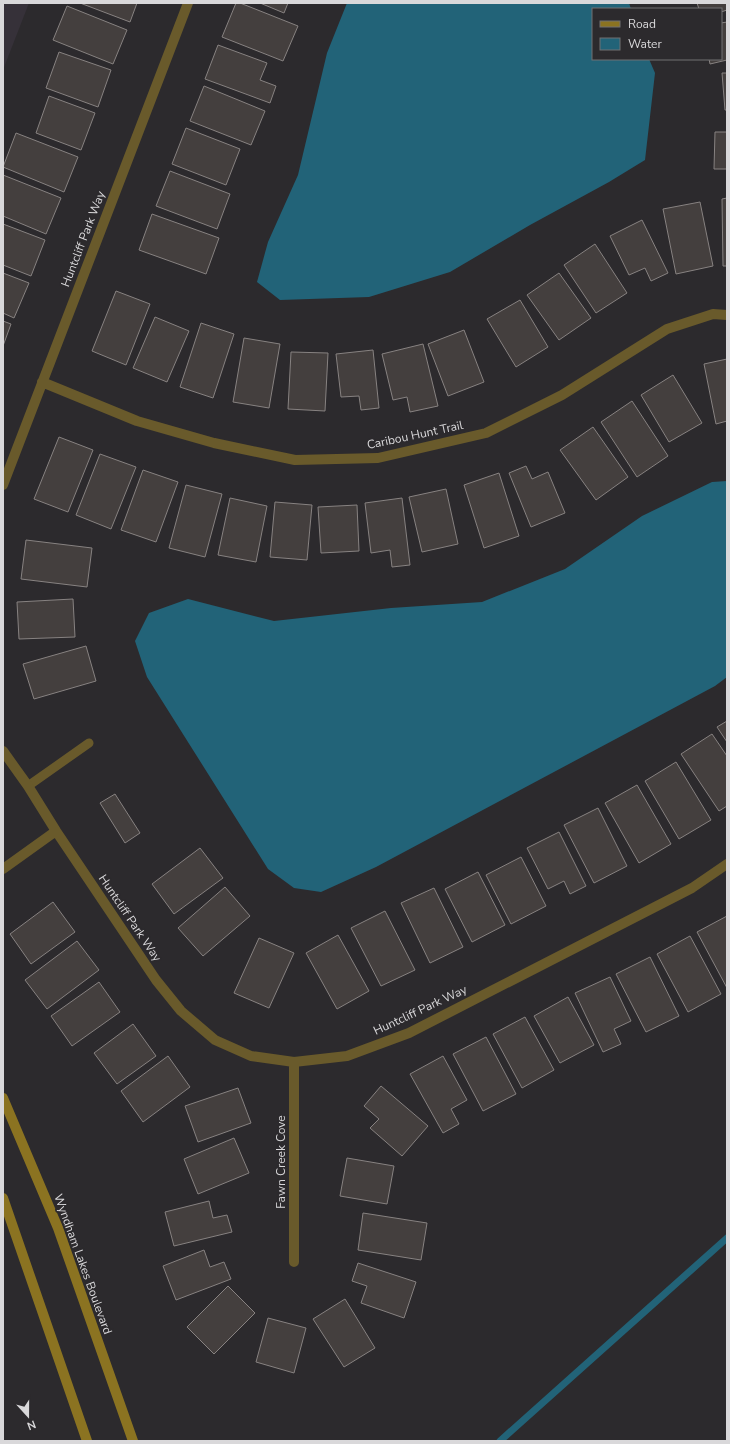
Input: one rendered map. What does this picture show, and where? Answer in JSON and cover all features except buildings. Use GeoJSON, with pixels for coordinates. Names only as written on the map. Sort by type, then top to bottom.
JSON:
{"type":"FeatureCollection","features":[{"type":"Feature","properties":{"kind":"street","name":"Huntcliff Park Way"},"geometry":{"type":"LineString","coordinates":[[3,485],[188,3]]}},
{"type":"Feature","properties":{"kind":"street","name":"Caribou Hunt Trail"},"geometry":{"type":"LineString","coordinates":[[42,382],[137,421],[214,443],[295,460],[378,458],[486,433],[562,395],[667,329],[713,314],[727,315]]}},
{"type":"Feature","properties":{"kind":"street","name":"Huntcliff Park Way"},"geometry":{"type":"LineString","coordinates":[[3,751],[28,786],[56,831],[156,980],[181,1011],[215,1040],[251,1056],[294,1062],[347,1056],[409,1033],[692,888],[727,864]]}},
{"type":"Feature","properties":{"kind":"street"},"geometry":{"type":"LineString","coordinates":[[3,869],[56,831]]}},
{"type":"Feature","properties":{"kind":"street","name":"Fawn Creek Cove"},"geometry":{"type":"LineString","coordinates":[[294,1062],[294,1262]]}},
{"type":"Feature","properties":{"kind":"street","name":"Wyndham Lakes Boulevard"},"geometry":{"type":"LineString","coordinates":[[3,1098],[58,1228],[133,1441]]}},
{"type":"Feature","properties":{"kind":"street"},"geometry":{"type":"LineString","coordinates":[[3,1198],[87,1441]]}},
{"type":"Feature","properties":{"kind":"lane"},"geometry":{"type":"LineString","coordinates":[[28,786],[89,742]]}},
{"type":"Feature","properties":{"kind":"shaded area"},"geometry":{"type":"Polygon","coordinates":[[[3,3],[29,3],[3,70],[3,3]]]}},
{"type":"Feature","properties":{"kind":"water"},"geometry":{"type":"Polygon","coordinates":[[[347,3],[629,3],[631,8],[592,8],[592,60],[649,60],[655,73],[645,160],[450,272],[369,297],[280,300],[257,282],[268,242],[298,175],[327,53],[347,3]]]}},
{"type":"Feature","properties":{"kind":"water"},"geometry":{"type":"Polygon","coordinates":[[[727,481],[727,677],[715,686],[376,867],[321,892],[294,888],[268,869],[147,677],[135,641],[149,613],[188,599],[274,621],[391,608],[482,602],[565,569],[642,516],[712,482],[727,481]]]}},
{"type":"Feature","properties":{"kind":"waterway"},"geometry":{"type":"LineString","coordinates":[[500,1441],[727,1238]]}}]}
